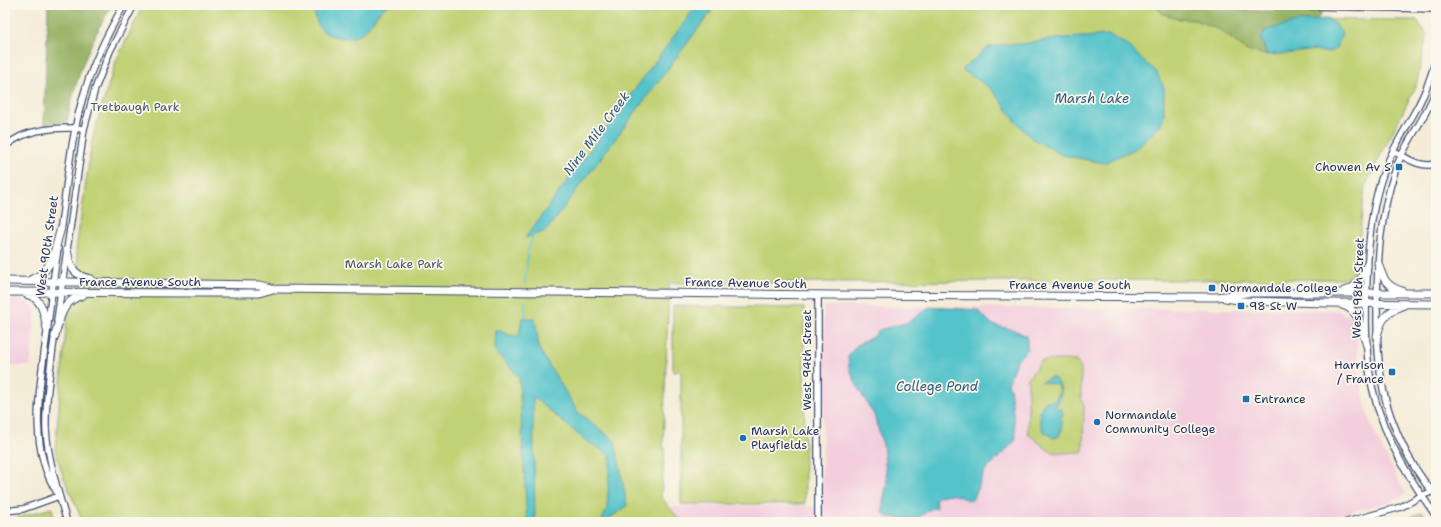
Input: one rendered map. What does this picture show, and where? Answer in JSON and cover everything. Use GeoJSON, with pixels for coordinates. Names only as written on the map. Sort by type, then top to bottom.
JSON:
{"type":"FeatureCollection","features":[{"type":"Feature","properties":{"kind":"main road"},"geometry":{"type":"LineString","coordinates":[[27,281],[38,277],[48,267],[61,228]]}},
{"type":"Feature","properties":{"kind":"main road"},"geometry":{"type":"LineString","coordinates":[[67,250],[70,265],[76,273],[85,278],[105,282]]}},
{"type":"Feature","properties":{"kind":"main road"},"geometry":{"type":"LineString","coordinates":[[1378,263],[1382,276],[1387,283],[1408,293]]}},
{"type":"Feature","properties":{"kind":"main road"},"geometry":{"type":"LineString","coordinates":[[1335,293],[1349,290],[1358,284],[1363,277],[1367,264]]}},
{"type":"Feature","properties":{"kind":"main road","name":"France Avenue South"},"geometry":{"type":"LineString","coordinates":[[5,281],[260,285],[275,288],[818,295],[1217,297],[1245,301],[1330,304],[1436,304]]}},
{"type":"Feature","properties":{"kind":"main road","name":"France Avenue South"},"geometry":{"type":"LineString","coordinates":[[5,292],[259,293],[275,288]]}},
{"type":"Feature","properties":{"kind":"main road"},"geometry":{"type":"LineString","coordinates":[[14,292],[30,295],[39,301],[44,311],[47,329]]}},
{"type":"Feature","properties":{"kind":"main road"},"geometry":{"type":"LineString","coordinates":[[55,336],[65,305],[74,297],[92,293]]}},
{"type":"Feature","properties":{"kind":"main road","name":"France Avenue South"},"geometry":{"type":"LineString","coordinates":[[1217,297],[1246,293],[1436,293]]}},
{"type":"Feature","properties":{"kind":"main road"},"geometry":{"type":"LineString","coordinates":[[1330,304],[1348,307],[1356,314],[1360,321],[1367,346]]}},
{"type":"Feature","properties":{"kind":"main road"},"geometry":{"type":"LineString","coordinates":[[1377,336],[1380,324],[1387,314],[1398,307],[1408,304]]}},
{"type":"Feature","properties":{"kind":"street","name":"West 90th Street"},"geometry":{"type":"LineString","coordinates":[[59,496],[51,483],[44,465],[38,415],[53,281],[75,128],[83,97],[98,57],[111,26],[124,5]]}},
{"type":"Feature","properties":{"kind":"street","name":"West 90th Street"},"geometry":{"type":"LineString","coordinates":[[67,522],[52,470],[46,428],[50,374],[60,292],[84,129],[95,89],[107,57],[134,5]]}},
{"type":"Feature","properties":{"kind":"street"},"geometry":{"type":"LineString","coordinates":[[1306,5],[1371,9],[1436,9]]}},
{"type":"Feature","properties":{"kind":"street","name":"West 98th Street"},"geometry":{"type":"LineString","coordinates":[[1436,59],[1421,100],[1393,151],[1383,174],[1376,199],[1367,264],[1366,293],[1369,369],[1378,410],[1392,444],[1405,469],[1421,496],[1436,516]]}},
{"type":"Feature","properties":{"kind":"street","name":"West 98th Street"},"geometry":{"type":"LineString","coordinates":[[1435,492],[1426,483],[1413,462],[1390,415],[1378,363],[1377,293],[1378,263],[1382,226],[1389,189],[1402,155],[1421,123],[1436,90]]}},
{"type":"Feature","properties":{"kind":"street"},"geometry":{"type":"LineString","coordinates":[[5,146],[22,136],[38,131],[75,128],[84,129]]}},
{"type":"Feature","properties":{"kind":"street"},"geometry":{"type":"LineString","coordinates":[[1393,151],[1418,164],[1425,166],[1436,164]]}},
{"type":"Feature","properties":{"kind":"street","name":"West 94th Street"},"geometry":{"type":"LineString","coordinates":[[818,295],[818,522]]}},
{"type":"Feature","properties":{"kind":"street"},"geometry":{"type":"LineString","coordinates":[[1347,522],[1401,507],[1421,496],[1435,492]]}},
{"type":"Feature","properties":{"kind":"street"},"geometry":{"type":"LineString","coordinates":[[5,511],[24,509],[59,496]]}},
{"type":"Feature","properties":{"kind":"shaded area"},"geometry":{"type":"Polygon","coordinates":[[[5,299],[23,300],[34,307],[36,312],[30,366],[5,366],[5,299]]]}},
{"type":"Feature","properties":{"kind":"shaded area","name":"Normandale Community College"},"geometry":{"type":"Polygon","coordinates":[[[824,306],[1337,310],[1349,316],[1355,322],[1359,373],[1367,411],[1375,434],[1406,494],[1391,502],[1355,510],[1317,522],[672,522],[672,506],[822,506],[824,306]]]}},
{"type":"Feature","properties":{"kind":"green space"},"geometry":{"type":"Polygon","coordinates":[[[48,5],[112,5],[90,46],[84,61],[74,90],[67,121],[44,125],[48,5]]]}},
{"type":"Feature","properties":{"kind":"green space","name":"Marsh Lake Park"},"geometry":{"type":"Polygon","coordinates":[[[143,5],[1224,5],[1250,19],[1417,20],[1427,35],[1416,86],[1365,186],[1356,269],[1346,279],[669,283],[663,447],[665,448],[661,497],[681,522],[83,522],[63,476],[55,450],[67,316],[70,311],[79,266],[76,250],[92,141],[116,61],[143,5]]]}},
{"type":"Feature","properties":{"kind":"green space"},"geometry":{"type":"Polygon","coordinates":[[[1154,5],[1227,5],[1235,9],[1262,11],[1318,9],[1322,14],[1316,20],[1296,22],[1261,40],[1267,55],[1247,51],[1220,30],[1195,20],[1180,19],[1163,14],[1154,5]]]}},
{"type":"Feature","properties":{"kind":"green space","name":"Marsh Lake Playfields"},"geometry":{"type":"Polygon","coordinates":[[[673,306],[804,308],[805,504],[681,504],[681,371],[673,372],[673,306]]]}},
{"type":"Feature","properties":{"kind":"green space"},"geometry":{"type":"Polygon","coordinates":[[[1041,361],[1076,361],[1081,368],[1081,398],[1084,406],[1083,452],[1059,453],[1049,451],[1028,433],[1028,378],[1041,361]]]}},
{"type":"Feature","properties":{"kind":"green space"},"geometry":{"type":"Polygon","coordinates":[[[52,508],[55,522],[5,522],[5,521],[52,508]]]}},
{"type":"Feature","properties":{"kind":"green space"},"geometry":{"type":"Polygon","coordinates":[[[1422,512],[1432,522],[1397,522],[1422,512]]]}},
{"type":"Feature","properties":{"kind":"water"},"geometry":{"type":"Polygon","coordinates":[[[313,5],[390,5],[380,11],[371,24],[362,33],[357,36],[342,38],[330,35],[319,27],[313,5]]]}},
{"type":"Feature","properties":{"kind":"water"},"geometry":{"type":"Polygon","coordinates":[[[697,5],[716,5],[546,231],[525,238],[697,5]]]}},
{"type":"Feature","properties":{"kind":"water"},"geometry":{"type":"Polygon","coordinates":[[[1326,19],[1334,23],[1342,33],[1336,48],[1328,53],[1315,50],[1267,55],[1261,40],[1264,31],[1296,22],[1326,19]]]}},
{"type":"Feature","properties":{"kind":"water","name":"Marsh Lake"},"geometry":{"type":"Polygon","coordinates":[[[1109,35],[1129,46],[1142,60],[1156,71],[1164,88],[1164,115],[1160,126],[1135,149],[1104,163],[1062,155],[1031,138],[1016,122],[989,87],[962,70],[987,48],[1007,44],[1023,44],[1053,39],[1109,35]]]}},
{"type":"Feature","properties":{"kind":"water","name":"College Pond"},"geometry":{"type":"Polygon","coordinates":[[[929,307],[977,310],[993,325],[1014,330],[1027,336],[1027,350],[1016,361],[1008,384],[1010,388],[1016,437],[1014,442],[984,472],[975,496],[971,501],[949,494],[935,499],[937,509],[932,508],[916,519],[887,517],[883,513],[883,502],[887,483],[883,445],[874,415],[857,386],[849,367],[848,356],[857,345],[873,337],[879,330],[909,322],[929,307]]]}},
{"type":"Feature","properties":{"kind":"water"},"geometry":{"type":"Polygon","coordinates":[[[522,318],[535,318],[539,349],[578,412],[615,441],[627,506],[604,522],[601,522],[607,509],[610,455],[585,440],[533,397],[535,522],[527,522],[519,377],[495,351],[496,329],[509,335],[519,336],[522,318]]]}},
{"type":"Feature","properties":{"kind":"water"},"geometry":{"type":"Polygon","coordinates":[[[1049,378],[1054,378],[1061,388],[1059,400],[1055,407],[1057,409],[1062,409],[1063,415],[1060,417],[1062,419],[1062,430],[1059,436],[1054,438],[1043,431],[1040,421],[1040,410],[1044,402],[1054,401],[1060,391],[1058,386],[1055,384],[1041,382],[1049,378]]]}},
{"type":"Feature","properties":{"kind":"waterway","name":"Nine Mile Creek"},"geometry":{"type":"LineString","coordinates":[[525,283],[528,252],[533,235]]}},
{"type":"Feature","properties":{"kind":"waterway","name":"Nine Mile Creek"},"geometry":{"type":"LineString","coordinates":[[525,301],[526,318]]}},
{"type":"Feature","properties":{"kind":"place","name":"Chowen Av S"},"geometry":{"type":"Point","coordinates":[1399,167]}},
{"type":"Feature","properties":{"kind":"place","name":"Normandale College"},"geometry":{"type":"Point","coordinates":[1212,288]}},
{"type":"Feature","properties":{"kind":"place","name":"98 St W"},"geometry":{"type":"Point","coordinates":[1241,306]}},
{"type":"Feature","properties":{"kind":"place","name":"Harrison / France"},"geometry":{"type":"Point","coordinates":[1392,372]}},
{"type":"Feature","properties":{"kind":"place","name":"Entrance"},"geometry":{"type":"Point","coordinates":[1246,399]}},
{"type":"Feature","properties":{"kind":"place","name":"Normandale Community College"},"geometry":{"type":"Point","coordinates":[1097,422]}},
{"type":"Feature","properties":{"kind":"place","name":"Marsh Lake Playfields"},"geometry":{"type":"Point","coordinates":[743,438]}},
{"type":"Feature","properties":{"kind":"park label","name":"Tretbaugh Park"},"geometry":{"type":"Point","coordinates":[135,107]}}]}
